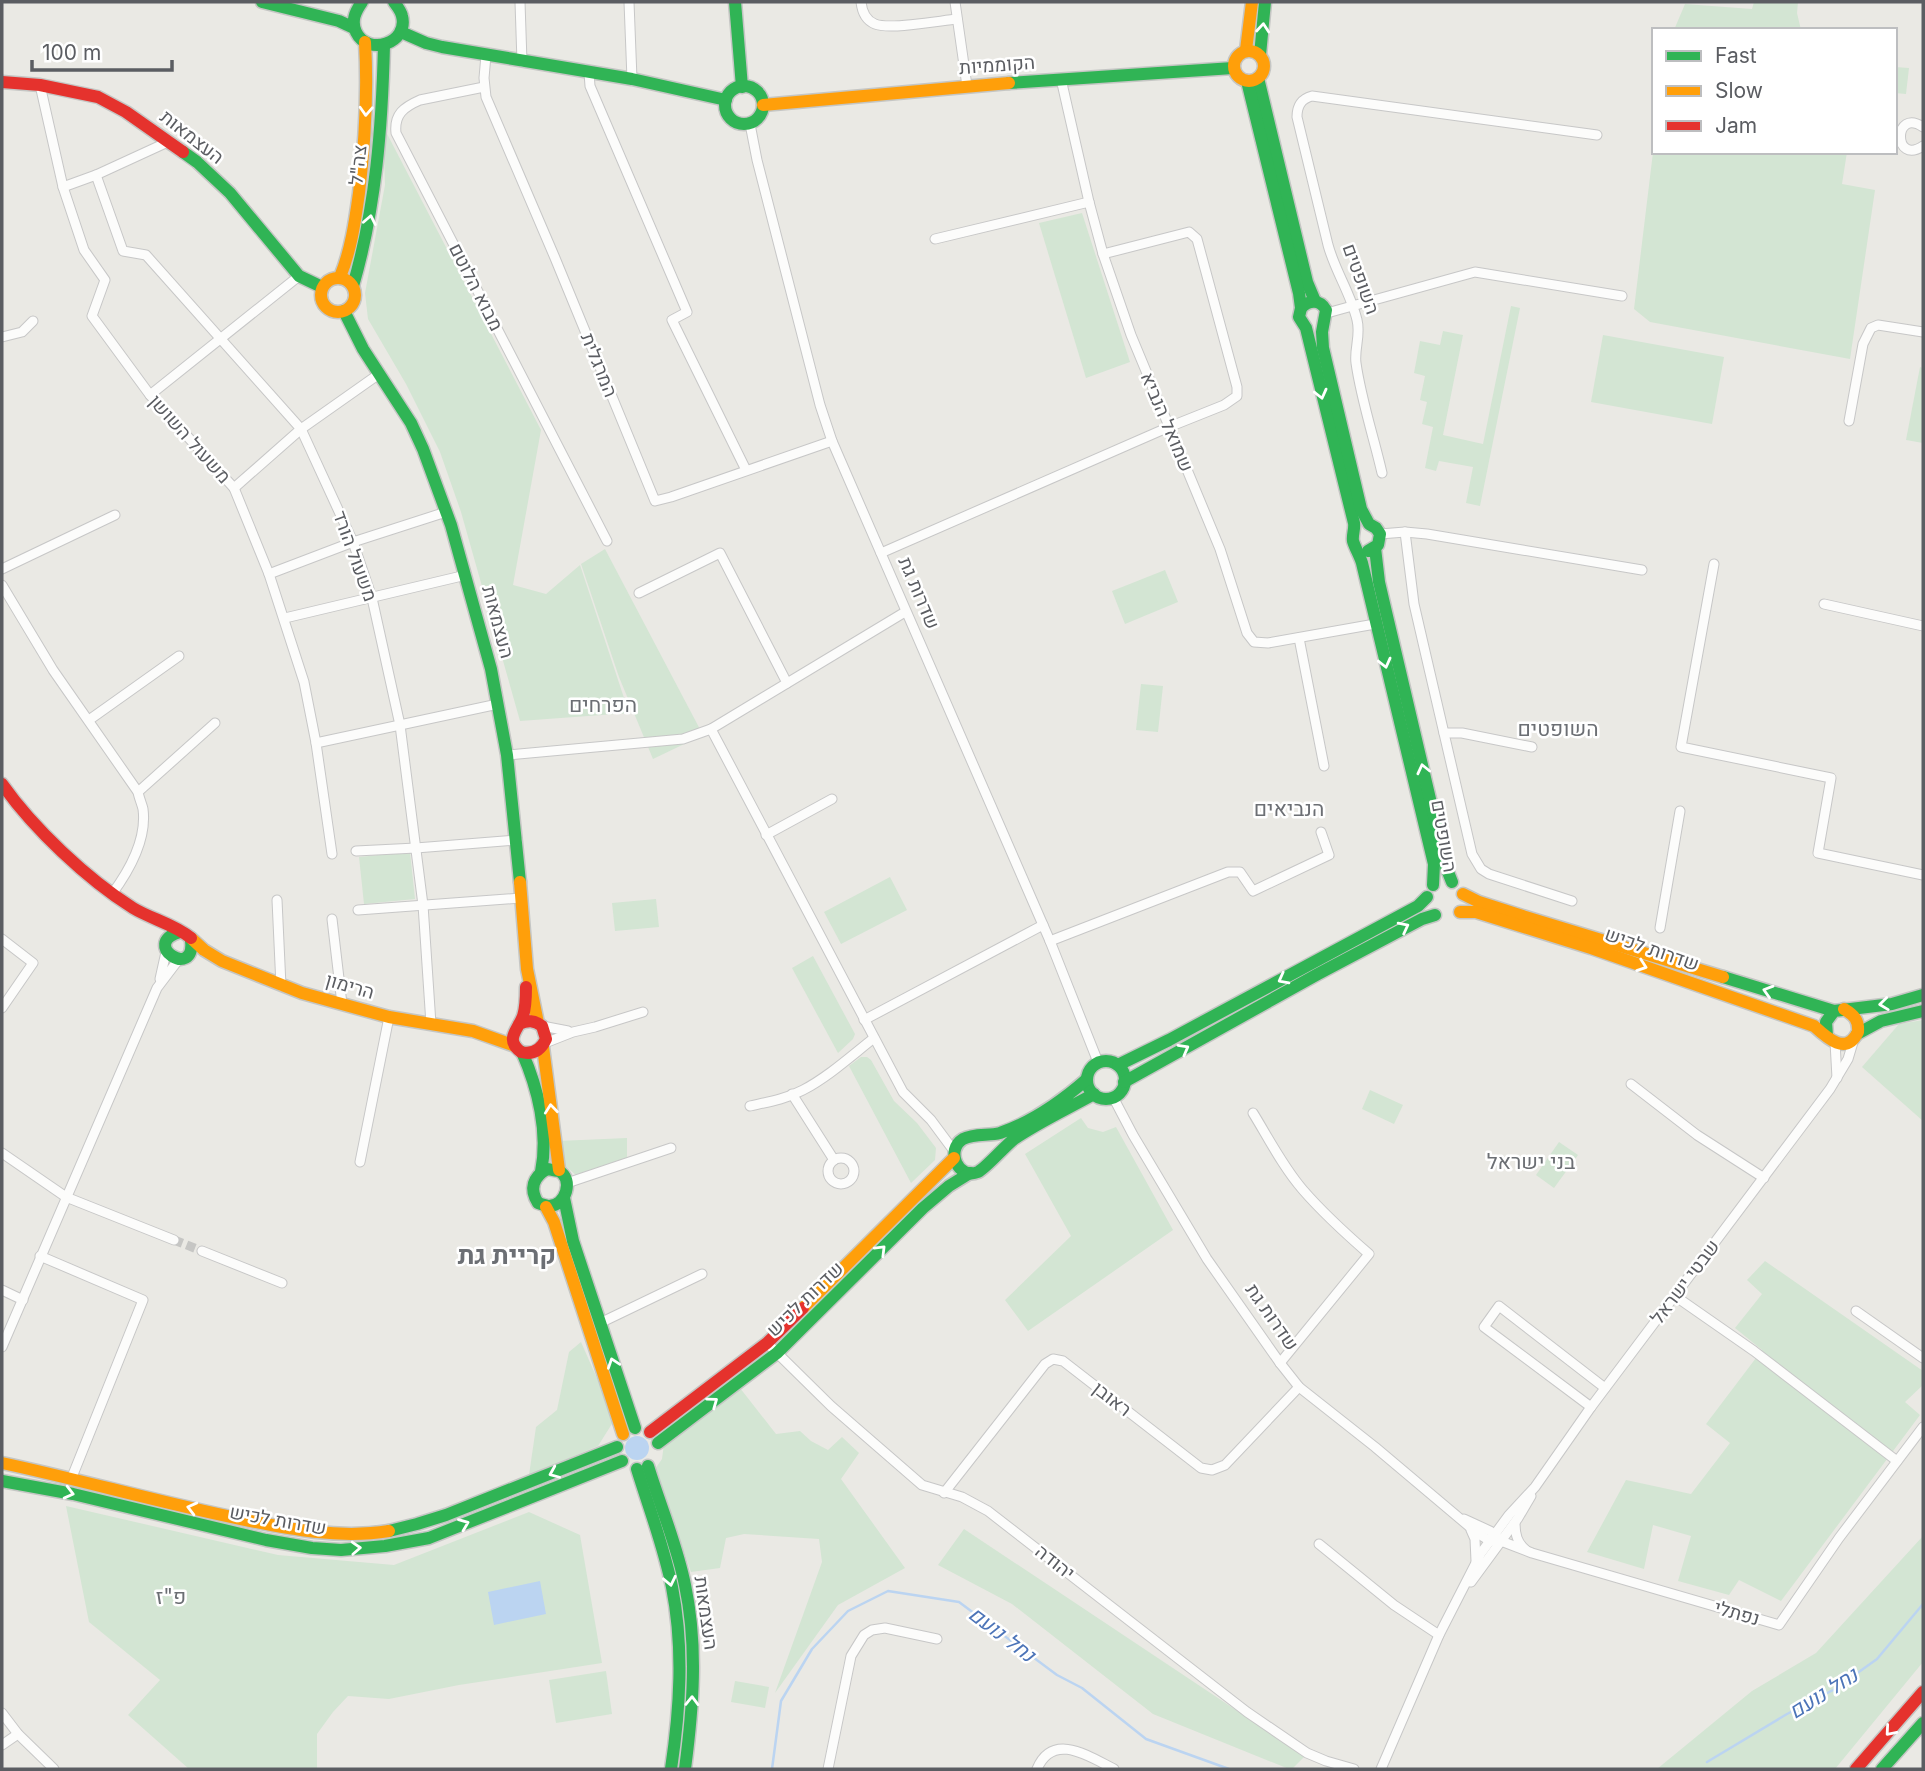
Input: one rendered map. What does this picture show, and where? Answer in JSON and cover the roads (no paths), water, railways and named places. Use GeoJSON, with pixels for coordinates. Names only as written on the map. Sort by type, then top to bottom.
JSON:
{"type":"FeatureCollection","features":[{"type":"Feature","properties":{"kind":"main road"},"geometry":{"type":"LineString","coordinates":[[262,2],[354,28]]}},
{"type":"Feature","properties":{"kind":"main road"},"geometry":{"type":"LineString","coordinates":[[359,5],[354,15],[356,34],[371,45],[384,45],[394,40],[403,25],[402,15],[394,2]]}},
{"type":"Feature","properties":{"kind":"main road"},"geometry":{"type":"LineString","coordinates":[[735,2],[741,86]]}},
{"type":"Feature","properties":{"kind":"main road"},"geometry":{"type":"LineString","coordinates":[[1246,50],[1252,2]]}},
{"type":"Feature","properties":{"kind":"main road"},"geometry":{"type":"LineString","coordinates":[[1260,55],[1251,50],[1238,55],[1233,68],[1239,78],[1252,80],[1262,74],[1264,64],[1260,55],[1265,2]]}},
{"type":"Feature","properties":{"kind":"main road"},"geometry":{"type":"LineString","coordinates":[[329,19],[347,16],[359,5]]}},
{"type":"Feature","properties":{"kind":"main road"},"geometry":{"type":"LineString","coordinates":[[401,32],[434,45],[632,79],[726,100]]}},
{"type":"Feature","properties":{"kind":"main road","name":"צה\"ל"},"geometry":{"type":"LineString","coordinates":[[340,277],[348,255],[361,173],[367,82],[365,42]]}},
{"type":"Feature","properties":{"kind":"main road","name":"צה\"ל"},"geometry":{"type":"LineString","coordinates":[[353,286],[365,246],[378,175],[384,45]]}},
{"type":"Feature","properties":{"kind":"main road","name":"הקוממיות"},"geometry":{"type":"LineString","coordinates":[[764,105],[967,86],[1233,68]]}},
{"type":"Feature","properties":{"kind":"main road"},"geometry":{"type":"LineString","coordinates":[[1252,80],[1307,282],[1315,301]]}},
{"type":"Feature","properties":{"kind":"main road"},"geometry":{"type":"LineString","coordinates":[[1252,80],[1299,293],[1299,317],[1306,328],[1355,529],[1353,540],[1358,549],[1369,551],[1379,542],[1380,534],[1369,524],[1356,491],[1323,348],[1323,326],[1327,313],[1321,304],[1315,301],[1308,302],[1301,309]]}},
{"type":"Feature","properties":{"kind":"main road","name":"העצמאות"},"geometry":{"type":"LineString","coordinates":[[2,82],[40,85],[98,97],[126,112],[197,162],[230,193],[299,276],[322,287]]}},
{"type":"Feature","properties":{"kind":"main road"},"geometry":{"type":"LineString","coordinates":[[741,86],[757,91],[764,105],[760,117],[750,124],[738,123],[730,118],[726,110],[726,100],[733,90],[741,86]]}},
{"type":"Feature","properties":{"kind":"main road"},"geometry":{"type":"LineString","coordinates":[[340,277],[353,286],[355,295],[349,309],[335,312],[321,301],[322,287],[327,280],[340,277]]}},
{"type":"Feature","properties":{"kind":"main road","name":"העצמאות"},"geometry":{"type":"LineString","coordinates":[[344,311],[363,349],[411,423],[446,512],[491,669],[507,755],[527,969],[525,1005],[518,1026]]}},
{"type":"Feature","properties":{"kind":"main road"},"geometry":{"type":"LineString","coordinates":[[1306,328],[1315,330],[1323,326]]}},
{"type":"Feature","properties":{"kind":"main road"},"geometry":{"type":"LineString","coordinates":[[1355,529],[1369,524]]}},
{"type":"Feature","properties":{"kind":"main road","name":"השופטים"},"geometry":{"type":"LineString","coordinates":[[1375,548],[1380,582],[1446,867],[1452,882]]}},
{"type":"Feature","properties":{"kind":"main road","name":"השופטים"},"geometry":{"type":"LineString","coordinates":[[1358,549],[1434,864],[1430,891]]}},
{"type":"Feature","properties":{"kind":"main road","name":"הרימון"},"geometry":{"type":"LineString","coordinates":[[2,784],[15,802],[55,844],[112,894],[186,936],[222,961],[281,986],[389,1017],[473,1031],[499,1031],[518,1026]]}},
{"type":"Feature","properties":{"kind":"main road"},"geometry":{"type":"LineString","coordinates":[[1118,1065],[1134,1059],[1418,906],[1442,881],[1452,882],[1463,894],[1464,903],[1448,916],[1422,919],[1124,1082]]}},
{"type":"Feature","properties":{"kind":"main road"},"geometry":{"type":"LineString","coordinates":[[1430,891],[1428,905],[1448,916]]}},
{"type":"Feature","properties":{"kind":"main road","name":"שדרות לכיש"},"geometry":{"type":"LineString","coordinates":[[1463,894],[1532,919],[1839,1010],[1892,1004],[1923,995]]}},
{"type":"Feature","properties":{"kind":"main road","name":"הרימון"},"geometry":{"type":"LineString","coordinates":[[136,910],[160,936],[166,948]]}},
{"type":"Feature","properties":{"kind":"main road","name":"שדרות לכיש"},"geometry":{"type":"LineString","coordinates":[[1448,916],[1476,912],[1591,948],[1814,1026],[1831,1039]]}},
{"type":"Feature","properties":{"kind":"main road"},"geometry":{"type":"LineString","coordinates":[[170,935],[186,936],[192,949],[183,958],[170,957],[166,948],[170,935]]}},
{"type":"Feature","properties":{"kind":"main road","name":"הרימון"},"geometry":{"type":"LineString","coordinates":[[183,958],[222,961]]}},
{"type":"Feature","properties":{"kind":"main road","name":"העצמאות"},"geometry":{"type":"LineString","coordinates":[[527,969],[540,1024]]}},
{"type":"Feature","properties":{"kind":"main road"},"geometry":{"type":"LineString","coordinates":[[1855,1037],[1859,1029],[1857,1018],[1850,1011],[1839,1010],[1829,1014],[1824,1024],[1831,1039],[1845,1043],[1855,1037],[1871,1024],[1923,1011]]}},
{"type":"Feature","properties":{"kind":"main road"},"geometry":{"type":"LineString","coordinates":[[541,1172],[544,1157],[531,1072],[513,1037],[518,1026],[529,1021],[540,1024],[546,1034],[544,1045],[559,1170],[567,1183],[564,1198],[556,1206],[546,1207],[536,1202],[532,1192],[534,1181],[547,1169],[559,1170]]}},
{"type":"Feature","properties":{"kind":"main road","name":"הרימון"},"geometry":{"type":"LineString","coordinates":[[473,1031],[518,1049]]}},
{"type":"Feature","properties":{"kind":"main road"},"geometry":{"type":"LineString","coordinates":[[518,1049],[526,1053],[536,1053],[544,1045]]}},
{"type":"Feature","properties":{"kind":"main road"},"geometry":{"type":"LineString","coordinates":[[1087,1079],[1090,1090],[1100,1097],[1113,1097],[1122,1089],[1124,1082],[1122,1070],[1118,1065],[1109,1061],[1098,1062],[1090,1069],[1087,1079],[1080,1086],[1045,1109],[999,1133],[971,1138],[956,1146],[954,1154],[959,1168],[970,1173],[982,1171],[989,1161],[1018,1137],[1094,1094]]}},
{"type":"Feature","properties":{"kind":"main road"},"geometry":{"type":"LineString","coordinates":[[971,1138],[987,1144],[989,1161]]}},
{"type":"Feature","properties":{"kind":"main road","name":"שדרות לכיש"},"geometry":{"type":"LineString","coordinates":[[651,1453],[714,1385],[766,1343],[884,1229],[954,1154]]}},
{"type":"Feature","properties":{"kind":"main road","name":"שדרות לכיש"},"geometry":{"type":"LineString","coordinates":[[651,1453],[777,1353],[923,1208],[949,1186],[970,1173]]}},
{"type":"Feature","properties":{"kind":"main road"},"geometry":{"type":"LineString","coordinates":[[564,1198],[573,1241],[600,1323],[629,1431]]}},
{"type":"Feature","properties":{"kind":"main road"},"geometry":{"type":"LineString","coordinates":[[546,1207],[554,1222],[629,1431]]}},
{"type":"Feature","properties":{"kind":"main road"},"geometry":{"type":"LineString","coordinates":[[640,1427],[651,1453],[631,1468],[622,1461],[617,1447],[629,1431],[640,1427]]}},
{"type":"Feature","properties":{"kind":"main road","name":"שדרות לכיש"},"geometry":{"type":"LineString","coordinates":[[2,1463],[212,1514],[306,1531],[355,1534],[398,1529],[428,1520],[538,1480],[617,1447]]}},
{"type":"Feature","properties":{"kind":"main road","name":"העצמאות"},"geometry":{"type":"LineString","coordinates":[[651,1453],[678,1631],[678,1711],[672,1769]]}},
{"type":"Feature","properties":{"kind":"main road","name":"העצמאות"},"geometry":{"type":"LineString","coordinates":[[651,1453],[685,1583],[692,1630],[692,1716],[685,1769]]}},
{"type":"Feature","properties":{"kind":"main road","name":"שדרות לכיש"},"geometry":{"type":"LineString","coordinates":[[2,1481],[56,1490],[250,1537],[313,1548],[354,1549],[399,1545],[429,1538],[622,1461]]}},
{"type":"Feature","properties":{"kind":"main road"},"geometry":{"type":"LineString","coordinates":[[1856,1769],[1923,1692]]}},
{"type":"Feature","properties":{"kind":"main road"},"geometry":{"type":"LineString","coordinates":[[1882,1769],[1923,1723]]}},
{"type":"Feature","properties":{"kind":"street"},"geometry":{"type":"LineString","coordinates":[[520,2],[522,62]]}},
{"type":"Feature","properties":{"kind":"street"},"geometry":{"type":"LineString","coordinates":[[629,2],[632,79]]}},
{"type":"Feature","properties":{"kind":"street"},"geometry":{"type":"LineString","coordinates":[[861,2],[868,20],[876,24],[888,26],[957,19]]}},
{"type":"Feature","properties":{"kind":"street"},"geometry":{"type":"LineString","coordinates":[[955,2],[967,86]]}},
{"type":"Feature","properties":{"kind":"street","name":"המרגלית"},"geometry":{"type":"LineString","coordinates":[[486,55],[486,97],[655,501],[832,441]]}},
{"type":"Feature","properties":{"kind":"street"},"geometry":{"type":"LineString","coordinates":[[589,73],[590,86],[687,312],[672,320],[746,470]]}},
{"type":"Feature","properties":{"kind":"street","name":"שמואל הנביא"},"geometry":{"type":"LineString","coordinates":[[1061,79],[1103,254],[1131,335],[1220,549],[1247,633],[1254,642],[1268,643],[1376,624]]}},
{"type":"Feature","properties":{"kind":"street","name":"משעול השושן"},"geometry":{"type":"LineString","coordinates":[[40,85],[63,187],[84,250],[105,280],[92,316],[150,395],[234,488],[269,574],[304,682],[332,854]]}},
{"type":"Feature","properties":{"kind":"street","name":"מבוא הלוטם"},"geometry":{"type":"LineString","coordinates":[[484,87],[410,104],[397,115],[396,133],[607,541]]}},
{"type":"Feature","properties":{"kind":"street","name":"השופטים"},"geometry":{"type":"LineString","coordinates":[[1382,473],[1356,360],[1359,332],[1353,305],[1332,258],[1297,117],[1297,110],[1303,100],[1312,96],[1597,135]]}},
{"type":"Feature","properties":{"kind":"street"},"geometry":{"type":"LineString","coordinates":[[1923,127],[1918,123],[1909,123],[1903,127],[1900,135],[1902,144],[1907,148],[1913,150],[1923,146]]}},
{"type":"Feature","properties":{"kind":"street","name":"שדרות גת"},"geometry":{"type":"LineString","coordinates":[[750,124],[820,405],[832,441],[1050,941],[1098,1062]]}},
{"type":"Feature","properties":{"kind":"street"},"geometry":{"type":"LineString","coordinates":[[63,187],[170,141]]}},
{"type":"Feature","properties":{"kind":"street","name":"משעול הורד"},"geometry":{"type":"LineString","coordinates":[[96,175],[123,251],[146,255],[301,429],[353,542],[372,598],[400,725],[423,905],[431,1024]]}},
{"type":"Feature","properties":{"kind":"street"},"geometry":{"type":"LineString","coordinates":[[934,239],[1089,202]]}},
{"type":"Feature","properties":{"kind":"street"},"geometry":{"type":"LineString","coordinates":[[881,553],[1224,405],[1237,396],[1237,387],[1197,239],[1189,232],[1103,254]]}},
{"type":"Feature","properties":{"kind":"street"},"geometry":{"type":"LineString","coordinates":[[1327,313],[1475,272],[1622,296]]}},
{"type":"Feature","properties":{"kind":"street"},"geometry":{"type":"LineString","coordinates":[[150,395],[299,276]]}},
{"type":"Feature","properties":{"kind":"street"},"geometry":{"type":"LineString","coordinates":[[2,337],[22,332],[33,321]]}},
{"type":"Feature","properties":{"kind":"street"},"geometry":{"type":"LineString","coordinates":[[1849,421],[1863,344],[1871,327],[1923,332]]}},
{"type":"Feature","properties":{"kind":"street"},"geometry":{"type":"LineString","coordinates":[[234,488],[301,429],[379,374]]}},
{"type":"Feature","properties":{"kind":"street"},"geometry":{"type":"LineString","coordinates":[[269,574],[353,542],[446,512]]}},
{"type":"Feature","properties":{"kind":"street"},"geometry":{"type":"LineString","coordinates":[[2,569],[114,515]]}},
{"type":"Feature","properties":{"kind":"street"},"geometry":{"type":"LineString","coordinates":[[1380,534],[1405,531],[1642,570]]}},
{"type":"Feature","properties":{"kind":"street"},"geometry":{"type":"LineString","coordinates":[[1405,531],[1414,604],[1472,854],[1478,865],[1489,874],[1572,901]]}},
{"type":"Feature","properties":{"kind":"street"},"geometry":{"type":"LineString","coordinates":[[639,593],[720,553],[787,684]]}},
{"type":"Feature","properties":{"kind":"street"},"geometry":{"type":"LineString","coordinates":[[1714,564],[1681,747],[1831,778],[1818,853],[1923,875]]}},
{"type":"Feature","properties":{"kind":"street"},"geometry":{"type":"LineString","coordinates":[[285,618],[466,575]]}},
{"type":"Feature","properties":{"kind":"street"},"geometry":{"type":"LineString","coordinates":[[2,585],[53,670],[138,792],[143,809],[142,827],[130,866],[112,894]]}},
{"type":"Feature","properties":{"kind":"street"},"geometry":{"type":"LineString","coordinates":[[1824,604],[1923,626]]}},
{"type":"Feature","properties":{"kind":"street"},"geometry":{"type":"LineString","coordinates":[[507,755],[683,739],[711,729],[905,612]]}},
{"type":"Feature","properties":{"kind":"street"},"geometry":{"type":"LineString","coordinates":[[1299,638],[1324,766]]}},
{"type":"Feature","properties":{"kind":"street"},"geometry":{"type":"LineString","coordinates":[[89,720],[179,656]]}},
{"type":"Feature","properties":{"kind":"street"},"geometry":{"type":"LineString","coordinates":[[316,743],[498,704]]}},
{"type":"Feature","properties":{"kind":"street"},"geometry":{"type":"LineString","coordinates":[[138,792],[215,723]]}},
{"type":"Feature","properties":{"kind":"street"},"geometry":{"type":"LineString","coordinates":[[711,729],[903,1092],[931,1120],[954,1154]]}},
{"type":"Feature","properties":{"kind":"street"},"geometry":{"type":"LineString","coordinates":[[1444,733],[1461,733],[1532,747]]}},
{"type":"Feature","properties":{"kind":"street"},"geometry":{"type":"LineString","coordinates":[[766,835],[832,799]]}},
{"type":"Feature","properties":{"kind":"street"},"geometry":{"type":"LineString","coordinates":[[1660,928],[1680,811]]}},
{"type":"Feature","properties":{"kind":"street"},"geometry":{"type":"LineString","coordinates":[[1050,941],[1228,872],[1240,872],[1253,891],[1329,855],[1321,832]]}},
{"type":"Feature","properties":{"kind":"street"},"geometry":{"type":"LineString","coordinates":[[356,851],[517,840]]}},
{"type":"Feature","properties":{"kind":"street"},"geometry":{"type":"LineString","coordinates":[[358,910],[521,898]]}},
{"type":"Feature","properties":{"kind":"street"},"geometry":{"type":"LineString","coordinates":[[277,900],[281,986]]}},
{"type":"Feature","properties":{"kind":"street"},"geometry":{"type":"LineString","coordinates":[[332,919],[342,1004]]}},
{"type":"Feature","properties":{"kind":"street"},"geometry":{"type":"LineString","coordinates":[[864,1020],[1043,925]]}},
{"type":"Feature","properties":{"kind":"street"},"geometry":{"type":"LineString","coordinates":[[2,939],[33,963],[2,1009]]}},
{"type":"Feature","properties":{"kind":"street"},"geometry":{"type":"LineString","coordinates":[[2,1347],[157,988],[166,948]]}},
{"type":"Feature","properties":{"kind":"street"},"geometry":{"type":"LineString","coordinates":[[157,988],[183,958]]}},
{"type":"Feature","properties":{"kind":"street"},"geometry":{"type":"LineString","coordinates":[[544,1045],[573,1032],[643,1012]]}},
{"type":"Feature","properties":{"kind":"street"},"geometry":{"type":"LineString","coordinates":[[360,1163],[389,1017]]}},
{"type":"Feature","properties":{"kind":"street"},"geometry":{"type":"LineString","coordinates":[[540,1024],[573,1032]]}},
{"type":"Feature","properties":{"kind":"street","name":"שבטי ישראל"},"geometry":{"type":"LineString","coordinates":[[1381,1769],[1439,1635],[1476,1564],[1495,1539],[1514,1523],[1535,1487],[1591,1407],[1830,1089],[1848,1059],[1855,1037]]}},
{"type":"Feature","properties":{"kind":"street"},"geometry":{"type":"LineString","coordinates":[[750,1106],[777,1100],[823,1077],[874,1038]]}},
{"type":"Feature","properties":{"kind":"street"},"geometry":{"type":"LineString","coordinates":[[1831,1039],[1837,1078]]}},
{"type":"Feature","properties":{"kind":"street"},"geometry":{"type":"LineString","coordinates":[[1631,1084],[1697,1135],[1764,1178]]}},
{"type":"Feature","properties":{"kind":"street"},"geometry":{"type":"LineString","coordinates":[[792,1094],[834,1160]]}},
{"type":"Feature","properties":{"kind":"street","name":"שדרות גת"},"geometry":{"type":"LineString","coordinates":[[1113,1097],[1208,1259],[1299,1387],[1375,1447],[1471,1529],[1495,1539]]}},
{"type":"Feature","properties":{"kind":"street"},"geometry":{"type":"LineString","coordinates":[[1253,1112],[1279,1157],[1302,1189],[1339,1228],[1369,1254],[1280,1363]]}},
{"type":"Feature","properties":{"kind":"street"},"geometry":{"type":"LineString","coordinates":[[931,1120],[946,1130],[971,1138]]}},
{"type":"Feature","properties":{"kind":"street"},"geometry":{"type":"LineString","coordinates":[[567,1183],[671,1148]]}},
{"type":"Feature","properties":{"kind":"street"},"geometry":{"type":"LineString","coordinates":[[2,1153],[66,1197],[174,1240]]}},
{"type":"Feature","properties":{"kind":"street"},"geometry":{"type":"LineString","coordinates":[[202,1251],[282,1283]]}},
{"type":"Feature","properties":{"kind":"street"},"geometry":{"type":"LineString","coordinates":[[40,1256],[143,1300],[72,1478]]}},
{"type":"Feature","properties":{"kind":"street"},"geometry":{"type":"LineString","coordinates":[[600,1323],[702,1274]]}},
{"type":"Feature","properties":{"kind":"street"},"geometry":{"type":"LineString","coordinates":[[2,1290],[23,1300]]}},
{"type":"Feature","properties":{"kind":"street"},"geometry":{"type":"LineString","coordinates":[[1675,1296],[1754,1351],[1897,1461]]}},
{"type":"Feature","properties":{"kind":"street"},"geometry":{"type":"LineString","coordinates":[[1591,1407],[1484,1327],[1499,1306],[1605,1388]]}},
{"type":"Feature","properties":{"kind":"street"},"geometry":{"type":"LineString","coordinates":[[1856,1311],[1923,1358]]}},
{"type":"Feature","properties":{"kind":"street","name":"יהודה"},"geometry":{"type":"LineString","coordinates":[[766,1343],[831,1406],[922,1485],[962,1497],[988,1511],[1247,1712],[1307,1753],[1353,1769]]}},
{"type":"Feature","properties":{"kind":"street","name":"ראובן"},"geometry":{"type":"LineString","coordinates":[[944,1493],[1045,1364],[1053,1360],[1063,1361],[1201,1468],[1212,1470],[1225,1465],[1299,1387]]}},
{"type":"Feature","properties":{"kind":"street","name":"נפתלי"},"geometry":{"type":"LineString","coordinates":[[1495,1539],[1527,1551],[1779,1625],[1839,1538],[1923,1427]]}},
{"type":"Feature","properties":{"kind":"street","name":"שבטי ישראל"},"geometry":{"type":"LineString","coordinates":[[1456,1603],[1519,1503],[1535,1487]]}},
{"type":"Feature","properties":{"kind":"street","name":"שדרות גת"},"geometry":{"type":"LineString","coordinates":[[1453,1513],[1495,1539]]}},
{"type":"Feature","properties":{"kind":"street"},"geometry":{"type":"LineString","coordinates":[[1514,1523],[1519,1542],[1527,1551]]}},
{"type":"Feature","properties":{"kind":"street"},"geometry":{"type":"LineString","coordinates":[[1471,1529],[1475,1539],[1476,1564]]}},
{"type":"Feature","properties":{"kind":"street"},"geometry":{"type":"LineString","coordinates":[[1319,1544],[1394,1605],[1439,1635]]}},
{"type":"Feature","properties":{"kind":"street"},"geometry":{"type":"LineString","coordinates":[[828,1769],[851,1656],[864,1635],[872,1630],[885,1628],[937,1639]]}},
{"type":"Feature","properties":{"kind":"street"},"geometry":{"type":"LineString","coordinates":[[2,1713],[18,1734],[54,1769]]}},
{"type":"Feature","properties":{"kind":"street"},"geometry":{"type":"LineString","coordinates":[[2,1745],[18,1734]]}},
{"type":"Feature","properties":{"kind":"street"},"geometry":{"type":"LineString","coordinates":[[1037,1769],[1048,1754],[1070,1749],[1114,1769]]}},
{"type":"Feature","properties":{"kind":"water"},"geometry":{"type":"Polygon","coordinates":[[[637,1436],[646,1439],[649,1448],[646,1457],[637,1460],[628,1457],[625,1448],[628,1439],[637,1436]]]}},
{"type":"Feature","properties":{"kind":"water"},"geometry":{"type":"Polygon","coordinates":[[[540,1581],[546,1614],[494,1625],[488,1592],[540,1581]]]}},
{"type":"Feature","properties":{"kind":"waterway","name":"נחל נועם"},"geometry":{"type":"LineString","coordinates":[[772,1769],[781,1701],[812,1649],[848,1611],[888,1591],[959,1602],[1057,1675],[1082,1688],[1146,1739],[1229,1769]]}},
{"type":"Feature","properties":{"kind":"waterway","name":"נחל נועם"},"geometry":{"type":"LineString","coordinates":[[1707,1762],[1835,1689],[1877,1659],[1923,1604]]}},
{"type":"Feature","properties":{"kind":"tunnel"},"geometry":{"type":"LineString","coordinates":[[174,1240],[202,1251]]}},
{"type":"Feature","properties":{"kind":"district","name":"הפרחים"},"geometry":{"type":"Point","coordinates":[603,704]}},
{"type":"Feature","properties":{"kind":"district","name":"השופטים"},"geometry":{"type":"Point","coordinates":[1558,728]}},
{"type":"Feature","properties":{"kind":"district","name":"הנביאים"},"geometry":{"type":"Point","coordinates":[1289,808]}},
{"type":"Feature","properties":{"kind":"district","name":"בני ישראל"},"geometry":{"type":"Point","coordinates":[1531,1161]}},
{"type":"Feature","properties":{"kind":"district","name":"קריית גת"},"geometry":{"type":"Point","coordinates":[507,1254]}},
{"type":"Feature","properties":{"kind":"district","name":"פ\"ז"},"geometry":{"type":"Point","coordinates":[171,1596]}}]}
